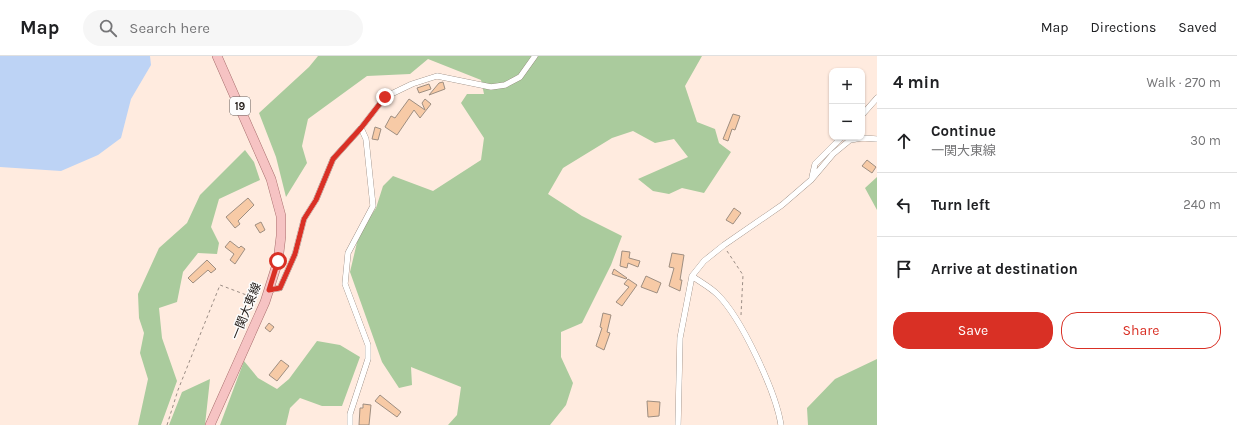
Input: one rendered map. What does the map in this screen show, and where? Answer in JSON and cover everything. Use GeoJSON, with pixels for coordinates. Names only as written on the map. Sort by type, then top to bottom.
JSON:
{"type":"FeatureCollection","features":[{"type":"Feature","properties":{"kind":"main road","name":"一関大東線"},"geometry":{"type":"LineString","coordinates":[[210,425],[265,302],[278,261],[281,236],[281,216],[275,190],[262,155],[217,56]]}},
{"type":"Feature","properties":{"kind":"street"},"geometry":{"type":"LineString","coordinates":[[269,290],[280,288],[286,276],[295,254],[304,219],[316,200],[333,159],[361,128],[385,97],[412,84],[437,76],[491,87],[505,85],[520,77],[535,56]]}},
{"type":"Feature","properties":{"kind":"street"},"geometry":{"type":"LineString","coordinates":[[865,112],[877,98]]}},
{"type":"Feature","properties":{"kind":"street"},"geometry":{"type":"LineString","coordinates":[[350,425],[350,414],[364,374],[368,352],[368,345],[345,284],[348,252],[373,206],[366,139],[361,128]]}},
{"type":"Feature","properties":{"kind":"street"},"geometry":{"type":"LineString","coordinates":[[678,425],[680,338],[692,276],[704,261],[724,245],[782,205],[811,180],[833,154],[850,140],[862,138],[877,139]]}},
{"type":"Feature","properties":{"kind":"street"},"geometry":{"type":"LineString","coordinates":[[811,180],[815,164],[839,140]]}},
{"type":"Feature","properties":{"kind":"street"},"geometry":{"type":"LineString","coordinates":[[692,276],[716,294],[740,327],[770,386],[781,425]]}},
{"type":"Feature","properties":{"kind":"path"},"geometry":{"type":"LineString","coordinates":[[724,245],[743,275],[740,327]]}},
{"type":"Feature","properties":{"kind":"path"},"geometry":{"type":"LineString","coordinates":[[166,425],[178,390],[220,285],[265,302]]}},
{"type":"Feature","properties":{"kind":"green space"},"geometry":{"type":"Polygon","coordinates":[[[318,56],[702,56],[685,86],[697,122],[715,129],[719,143],[731,152],[704,193],[682,188],[669,194],[653,191],[638,179],[688,157],[674,139],[655,143],[633,131],[612,138],[563,168],[548,194],[582,216],[622,236],[611,265],[582,323],[561,332],[561,357],[573,383],[566,405],[550,425],[448,425],[457,415],[461,387],[411,367],[412,385],[399,388],[382,362],[350,272],[359,234],[376,208],[383,186],[393,176],[433,191],[481,160],[484,138],[461,103],[467,94],[484,94],[481,80],[428,59],[410,74],[367,76],[308,119],[302,146],[307,163],[286,197],[276,157],[259,113],[309,67],[318,56]]]}},
{"type":"Feature","properties":{"kind":"green space"},"geometry":{"type":"Polygon","coordinates":[[[245,150],[254,162],[260,180],[219,199],[211,227],[219,243],[217,254],[198,253],[183,272],[177,302],[159,308],[162,338],[177,381],[161,425],[138,425],[148,379],[140,353],[144,333],[139,318],[138,294],[159,248],[187,223],[200,195],[245,150]]]}},
{"type":"Feature","properties":{"kind":"green space"},"geometry":{"type":"Polygon","coordinates":[[[877,177],[877,210],[865,188],[877,177]]]}},
{"type":"Feature","properties":{"kind":"green space"},"geometry":{"type":"Polygon","coordinates":[[[317,341],[340,345],[360,357],[342,406],[322,406],[300,398],[290,408],[286,425],[220,425],[244,361],[258,378],[277,389],[289,379],[317,341]]]}},
{"type":"Feature","properties":{"kind":"green space"},"geometry":{"type":"Polygon","coordinates":[[[877,359],[877,425],[808,425],[807,408],[835,379],[877,359]]]}},
{"type":"Feature","properties":{"kind":"green space"},"geometry":{"type":"Polygon","coordinates":[[[210,379],[205,425],[169,425],[182,392],[210,379]]]}},
{"type":"Feature","properties":{"kind":"water"},"geometry":{"type":"Polygon","coordinates":[[[0,56],[150,56],[151,65],[131,99],[121,138],[98,155],[61,171],[0,167],[0,56]]]}},
{"type":"Feature","properties":{"kind":"building"},"geometry":{"type":"Polygon","coordinates":[[[443,82],[445,89],[429,95],[439,83],[443,82]]]}},
{"type":"Feature","properties":{"kind":"building"},"geometry":{"type":"Polygon","coordinates":[[[429,84],[431,89],[419,93],[417,88],[429,84]]]}},
{"type":"Feature","properties":{"kind":"building"},"geometry":{"type":"Polygon","coordinates":[[[409,99],[425,110],[422,103],[425,99],[431,104],[420,118],[414,110],[397,135],[385,127],[391,116],[395,118],[409,99]]]}},
{"type":"Feature","properties":{"kind":"building"},"geometry":{"type":"Polygon","coordinates":[[[733,114],[740,116],[735,130],[732,129],[728,141],[723,139],[733,114]]]}},
{"type":"Feature","properties":{"kind":"building"},"geometry":{"type":"Polygon","coordinates":[[[375,127],[381,129],[378,140],[372,139],[375,127]]]}},
{"type":"Feature","properties":{"kind":"building"},"geometry":{"type":"Polygon","coordinates":[[[867,160],[876,167],[872,173],[862,166],[867,160]]]}},
{"type":"Feature","properties":{"kind":"building"},"geometry":{"type":"Polygon","coordinates":[[[248,198],[254,205],[238,221],[240,224],[235,228],[226,217],[248,198]]]}},
{"type":"Feature","properties":{"kind":"building"},"geometry":{"type":"Polygon","coordinates":[[[734,208],[741,213],[733,224],[726,220],[734,208]]]}},
{"type":"Feature","properties":{"kind":"building"},"geometry":{"type":"Polygon","coordinates":[[[261,222],[265,230],[260,233],[255,225],[261,222]]]}},
{"type":"Feature","properties":{"kind":"building"},"geometry":{"type":"Polygon","coordinates":[[[230,241],[239,248],[241,246],[245,249],[235,264],[230,260],[234,254],[225,247],[230,241]]]}},
{"type":"Feature","properties":{"kind":"building"},"geometry":{"type":"Polygon","coordinates":[[[622,251],[630,252],[629,258],[640,261],[638,267],[628,263],[627,268],[620,266],[622,251]]]}},
{"type":"Feature","properties":{"kind":"building"},"geometry":{"type":"Polygon","coordinates":[[[672,253],[684,255],[680,280],[682,280],[680,291],[669,286],[674,268],[669,267],[672,253]]]}},
{"type":"Feature","properties":{"kind":"building"},"geometry":{"type":"Polygon","coordinates":[[[207,260],[216,269],[211,273],[208,270],[193,283],[188,278],[207,260]]]}},
{"type":"Feature","properties":{"kind":"building"},"geometry":{"type":"Polygon","coordinates":[[[614,269],[627,278],[626,279],[612,274],[614,269]]]}},
{"type":"Feature","properties":{"kind":"building"},"geometry":{"type":"Polygon","coordinates":[[[646,276],[661,283],[657,293],[641,287],[646,276]]]}},
{"type":"Feature","properties":{"kind":"building"},"geometry":{"type":"Polygon","coordinates":[[[628,279],[637,285],[622,306],[616,302],[629,287],[624,284],[628,279]]]}},
{"type":"Feature","properties":{"kind":"building"},"geometry":{"type":"Polygon","coordinates":[[[603,313],[611,315],[607,332],[610,333],[604,350],[596,346],[602,328],[600,327],[603,313]]]}},
{"type":"Feature","properties":{"kind":"building"},"geometry":{"type":"Polygon","coordinates":[[[269,323],[274,327],[270,332],[265,328],[269,323]]]}},
{"type":"Feature","properties":{"kind":"building"},"geometry":{"type":"Polygon","coordinates":[[[281,360],[289,366],[277,381],[269,375],[281,360]]]}},
{"type":"Feature","properties":{"kind":"building"},"geometry":{"type":"Polygon","coordinates":[[[380,395],[401,412],[397,417],[375,401],[380,395]]]}},
{"type":"Feature","properties":{"kind":"building"},"geometry":{"type":"Polygon","coordinates":[[[647,401],[660,402],[659,416],[648,417],[647,401]]]}},
{"type":"Feature","properties":{"kind":"building"},"geometry":{"type":"Polygon","coordinates":[[[363,404],[371,405],[369,425],[359,425],[360,408],[363,408],[363,404]]]}},
{"type":"Feature","properties":{"kind":"route"},"geometry":{"type":"LineString","coordinates":[[278,261],[269,290],[280,288],[286,276],[295,254],[304,219],[316,200],[327,170],[333,159],[344,145],[361,128],[385,97]]}}]}
